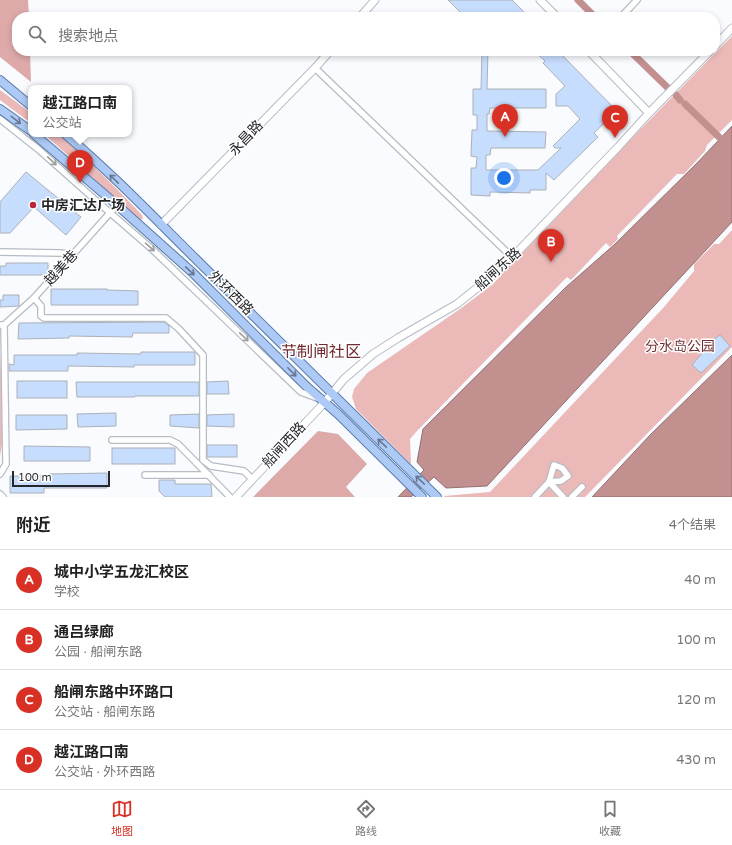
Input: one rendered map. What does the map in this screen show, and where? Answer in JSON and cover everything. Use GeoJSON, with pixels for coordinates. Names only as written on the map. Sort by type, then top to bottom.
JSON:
{"type":"FeatureCollection","features":[{"type":"Feature","properties":{"kind":"main road"},"geometry":{"type":"LineString","coordinates":[[0,80],[28,103]]}},
{"type":"Feature","properties":{"kind":"main road"},"geometry":{"type":"LineString","coordinates":[[0,109],[28,129]]}},
{"type":"Feature","properties":{"kind":"main road","name":"外环西路"},"geometry":{"type":"LineString","coordinates":[[38,137],[193,273],[322,401],[338,414],[422,497]]}},
{"type":"Feature","properties":{"kind":"main road","name":"外环西路"},"geometry":{"type":"LineString","coordinates":[[68,137],[161,225],[437,497]]}},
{"type":"Feature","properties":{"kind":"street"},"geometry":{"type":"LineString","coordinates":[[364,12],[375,0]]}},
{"type":"Feature","properties":{"kind":"street"},"geometry":{"type":"LineString","coordinates":[[540,0],[552,12]]}},
{"type":"Feature","properties":{"kind":"street"},"geometry":{"type":"LineString","coordinates":[[626,12],[637,0]]}},
{"type":"Feature","properties":{"kind":"street"},"geometry":{"type":"LineString","coordinates":[[720,41],[732,28]]}},
{"type":"Feature","properties":{"kind":"street","name":"永昌路"},"geometry":{"type":"LineString","coordinates":[[161,225],[326,56]]}},
{"type":"Feature","properties":{"kind":"street"},"geometry":{"type":"LineString","coordinates":[[595,56],[649,113]]}},
{"type":"Feature","properties":{"kind":"street","name":"船闸东路"},"geometry":{"type":"LineString","coordinates":[[332,393],[344,379],[373,354],[458,304],[502,268],[705,56]]}},
{"type":"Feature","properties":{"kind":"street"},"geometry":{"type":"LineString","coordinates":[[315,68],[512,257]]}},
{"type":"Feature","properties":{"kind":"street"},"geometry":{"type":"LineString","coordinates":[[0,119],[38,149],[180,275],[301,392],[322,401]]}},
{"type":"Feature","properties":{"kind":"street","name":"越美巷"},"geometry":{"type":"LineString","coordinates":[[2,325],[34,298],[117,205]]}},
{"type":"Feature","properties":{"kind":"street"},"geometry":{"type":"LineString","coordinates":[[0,252],[61,253],[72,255]]}},
{"type":"Feature","properties":{"kind":"street"},"geometry":{"type":"LineString","coordinates":[[34,298],[41,306],[41,316],[44,318],[166,318],[179,329],[203,355],[203,460],[211,466],[244,471],[252,479]]}},
{"type":"Feature","properties":{"kind":"street"},"geometry":{"type":"LineString","coordinates":[[0,474],[6,464],[2,325]]}},
{"type":"Feature","properties":{"kind":"street","name":"船闸西路"},"geometry":{"type":"LineString","coordinates":[[236,497],[322,401],[332,393]]}},
{"type":"Feature","properties":{"kind":"street"},"geometry":{"type":"LineString","coordinates":[[112,440],[170,440],[178,444],[230,497]]}},
{"type":"Feature","properties":{"kind":"street"},"geometry":{"type":"LineString","coordinates":[[144,476],[209,475]]}},
{"type":"Feature","properties":{"kind":"street"},"geometry":{"type":"LineString","coordinates":[[535,497],[549,482],[563,497]]}},
{"type":"Feature","properties":{"kind":"street"},"geometry":{"type":"LineString","coordinates":[[572,497],[582,487]]}},
{"type":"Feature","properties":{"kind":"street"},"geometry":{"type":"LineString","coordinates":[[0,494],[3,497]]}},
{"type":"Feature","properties":{"kind":"green space"},"geometry":{"type":"Polygon","coordinates":[[[732,36],[732,120],[707,145],[705,151],[684,174],[677,174],[617,236],[618,239],[610,247],[606,243],[571,280],[567,277],[417,431],[410,439],[411,464],[356,409],[352,397],[354,389],[367,373],[460,309],[492,285],[712,56],[720,56],[720,48],[732,36]]]}},
{"type":"Feature","properties":{"kind":"green space"},"geometry":{"type":"Polygon","coordinates":[[[0,90],[28,111],[28,121],[0,100],[0,90]]]}},
{"type":"Feature","properties":{"kind":"green space"},"geometry":{"type":"Polygon","coordinates":[[[47,137],[61,137],[91,163],[142,215],[143,219],[140,220],[47,137]]]}},
{"type":"Feature","properties":{"kind":"green space","name":"分水岛公园"},"geometry":{"type":"Polygon","coordinates":[[[732,230],[732,347],[585,497],[444,496],[490,492],[664,307],[694,271],[694,264],[714,244],[719,244],[732,230]]]}},
{"type":"Feature","properties":{"kind":"green space"},"geometry":{"type":"Polygon","coordinates":[[[0,352],[3,431],[0,456],[0,352]]]}},
{"type":"Feature","properties":{"kind":"shaded area"},"geometry":{"type":"Polygon","coordinates":[[[0,0],[28,0],[29,12],[12,12],[12,56],[30,56],[31,82],[0,57],[0,0]]]}},
{"type":"Feature","properties":{"kind":"shaded area"},"geometry":{"type":"Polygon","coordinates":[[[732,126],[732,222],[487,486],[446,488],[434,477],[411,497],[398,497],[424,470],[417,462],[423,429],[565,288],[615,244],[732,126]]]}},
{"type":"Feature","properties":{"kind":"shaded area"},"geometry":{"type":"Polygon","coordinates":[[[732,355],[732,497],[592,497],[651,434],[732,355]]]}},
{"type":"Feature","properties":{"kind":"shaded area"},"geometry":{"type":"Polygon","coordinates":[[[318,431],[338,434],[367,464],[346,487],[355,497],[253,497],[318,431]]]}},
{"type":"Feature","properties":{"kind":"building"},"geometry":{"type":"Polygon","coordinates":[[[448,0],[512,0],[524,12],[460,12],[448,0]]]}},
{"type":"Feature","properties":{"kind":"building"},"geometry":{"type":"Polygon","coordinates":[[[482,56],[488,56],[487,89],[546,89],[546,108],[490,108],[489,114],[487,114],[487,131],[546,132],[545,148],[491,148],[490,155],[486,155],[486,170],[538,170],[561,148],[555,148],[553,146],[580,119],[568,106],[556,106],[556,94],[565,86],[543,63],[545,61],[540,56],[563,56],[617,111],[594,133],[598,137],[554,180],[546,173],[546,190],[530,190],[530,193],[490,192],[490,196],[471,195],[471,168],[476,168],[477,157],[471,156],[472,130],[477,130],[477,115],[473,115],[473,89],[481,89],[482,56]]]}},
{"type":"Feature","properties":{"kind":"building","name":"中房汇达广场"},"geometry":{"type":"Polygon","coordinates":[[[26,172],[81,217],[66,235],[34,207],[10,233],[0,233],[0,202],[26,172]]]}},
{"type":"Feature","properties":{"kind":"building"},"geometry":{"type":"Polygon","coordinates":[[[6,263],[48,263],[48,275],[0,275],[0,266],[6,266],[6,263]]]}},
{"type":"Feature","properties":{"kind":"building"},"geometry":{"type":"Polygon","coordinates":[[[51,289],[107,289],[138,291],[138,305],[51,305],[51,289]]]}},
{"type":"Feature","properties":{"kind":"building"},"geometry":{"type":"Polygon","coordinates":[[[3,295],[19,295],[19,306],[0,307],[0,300],[3,300],[3,295]]]}},
{"type":"Feature","properties":{"kind":"building"},"geometry":{"type":"Polygon","coordinates":[[[164,322],[169,326],[169,333],[133,333],[132,337],[69,336],[69,338],[18,339],[19,323],[164,322]]]}},
{"type":"Feature","properties":{"kind":"building"},"geometry":{"type":"Polygon","coordinates":[[[720,335],[730,346],[701,373],[692,365],[704,351],[702,348],[720,335]]]}},
{"type":"Feature","properties":{"kind":"building"},"geometry":{"type":"Polygon","coordinates":[[[141,352],[195,352],[195,365],[134,365],[134,367],[68,366],[68,371],[9,371],[9,364],[14,365],[14,355],[77,355],[77,353],[141,354],[141,352]]]}},
{"type":"Feature","properties":{"kind":"building"},"geometry":{"type":"Polygon","coordinates":[[[17,381],[67,381],[67,398],[17,398],[17,381]]]}},
{"type":"Feature","properties":{"kind":"building"},"geometry":{"type":"Polygon","coordinates":[[[228,381],[229,394],[207,394],[207,382],[228,381]]]}},
{"type":"Feature","properties":{"kind":"building"},"geometry":{"type":"Polygon","coordinates":[[[76,382],[199,382],[199,396],[77,397],[76,382]]]}},
{"type":"Feature","properties":{"kind":"building"},"geometry":{"type":"Polygon","coordinates":[[[116,413],[116,426],[78,427],[77,414],[116,413]]]}},
{"type":"Feature","properties":{"kind":"building"},"geometry":{"type":"Polygon","coordinates":[[[199,414],[199,428],[170,426],[170,415],[199,414]]]}},
{"type":"Feature","properties":{"kind":"building"},"geometry":{"type":"Polygon","coordinates":[[[234,414],[234,427],[207,426],[207,415],[234,414]]]}},
{"type":"Feature","properties":{"kind":"building"},"geometry":{"type":"Polygon","coordinates":[[[16,415],[67,415],[67,429],[16,430],[16,415]]]}},
{"type":"Feature","properties":{"kind":"building"},"geometry":{"type":"Polygon","coordinates":[[[207,445],[237,445],[237,457],[207,457],[207,445]]]}},
{"type":"Feature","properties":{"kind":"building"},"geometry":{"type":"Polygon","coordinates":[[[24,446],[90,447],[90,461],[24,461],[24,446]]]}},
{"type":"Feature","properties":{"kind":"building"},"geometry":{"type":"Polygon","coordinates":[[[112,448],[175,448],[175,464],[112,464],[112,448]]]}},
{"type":"Feature","properties":{"kind":"building"},"geometry":{"type":"Polygon","coordinates":[[[107,473],[107,488],[44,488],[44,493],[10,493],[10,476],[49,476],[49,474],[107,473]]]}},
{"type":"Feature","properties":{"kind":"building"},"geometry":{"type":"Polygon","coordinates":[[[159,480],[175,480],[175,484],[211,484],[212,497],[165,497],[159,491],[159,480]]]}},
{"type":"Feature","properties":{"kind":"waterway"},"geometry":{"type":"LineString","coordinates":[[578,0],[590,12]]}},
{"type":"Feature","properties":{"kind":"waterway"},"geometry":{"type":"LineString","coordinates":[[635,56],[667,87]]}},
{"type":"Feature","properties":{"kind":"waterway"},"geometry":{"type":"LineString","coordinates":[[676,95],[680,100]]}},
{"type":"Feature","properties":{"kind":"waterway"},"geometry":{"type":"LineString","coordinates":[[685,104],[720,138]]}},
{"type":"Feature","properties":{"kind":"place","name":"城中小学五龙汇校区"},"geometry":{"type":"Point","coordinates":[505,137]}},
{"type":"Feature","properties":{"kind":"place","name":"船闸东路中环路口"},"geometry":{"type":"Point","coordinates":[615,138]}},
{"type":"Feature","properties":{"kind":"place","name":"越江路口南"},"geometry":{"type":"Point","coordinates":[80,183]}},
{"type":"Feature","properties":{"kind":"place","name":"中房汇达广场"},"geometry":{"type":"Point","coordinates":[33,205]}},
{"type":"Feature","properties":{"kind":"place","name":"通吕绿廊"},"geometry":{"type":"Point","coordinates":[551,262]}},
{"type":"Feature","properties":{"kind":"district","name":"节制闸社区"},"geometry":{"type":"Point","coordinates":[321,352]}}]}
